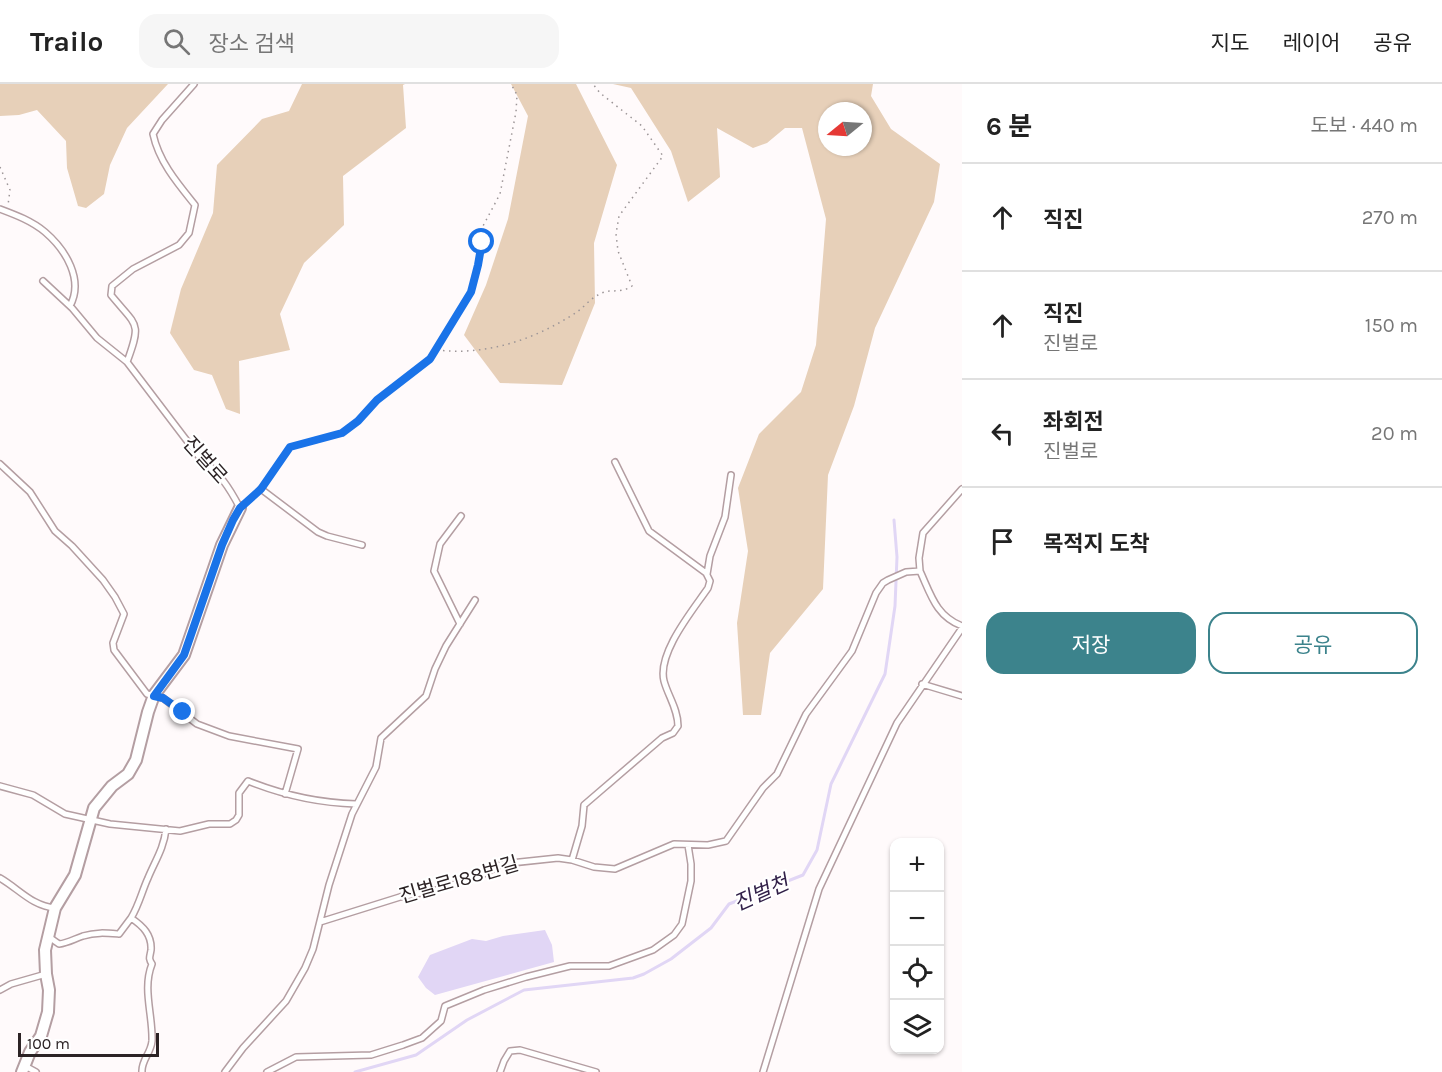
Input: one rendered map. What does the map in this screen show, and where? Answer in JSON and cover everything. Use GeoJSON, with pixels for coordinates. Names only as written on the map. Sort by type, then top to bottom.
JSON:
{"type":"FeatureCollection","features":[{"type":"Feature","properties":{"kind":"street"},"geometry":{"type":"LineString","coordinates":[[24,1069],[30,1052],[41,1036],[48,1012],[50,990],[46,974],[45,950],[55,908],[75,875],[94,807],[112,786],[128,774],[136,760],[154,696],[184,655],[222,545],[240,508]]}},
{"type":"Feature","properties":{"kind":"lane"},"geometry":{"type":"LineString","coordinates":[[127,362],[137,333],[135,323],[111,295],[112,286],[133,268],[179,245],[189,233],[195,205],[166,168],[153,134],[162,120],[194,84]]}},
{"type":"Feature","properties":{"kind":"lane"},"geometry":{"type":"LineString","coordinates":[[0,209],[20,216],[45,232],[66,257],[75,277],[70,306]]}},
{"type":"Feature","properties":{"kind":"lane","name":"진벌로"},"geometry":{"type":"LineString","coordinates":[[43,281],[70,306],[97,338],[127,362],[200,458],[215,469],[229,487],[240,508]]}},
{"type":"Feature","properties":{"kind":"lane"},"geometry":{"type":"LineString","coordinates":[[572,860],[582,826],[584,805],[663,738],[673,733],[678,726],[676,710],[663,678],[665,663],[669,647],[708,588],[710,581],[707,574],[649,531],[615,462]]}},
{"type":"Feature","properties":{"kind":"lane"},"geometry":{"type":"LineString","coordinates":[[0,464],[30,492],[55,531],[82,557],[115,597],[124,614],[113,643],[114,650],[127,670],[147,693],[163,698],[197,724],[213,731],[298,749],[285,794]]}},
{"type":"Feature","properties":{"kind":"lane"},"geometry":{"type":"LineString","coordinates":[[707,574],[710,556],[725,517],[731,474]]}},
{"type":"Feature","properties":{"kind":"lane"},"geometry":{"type":"LineString","coordinates":[[261,489],[318,532],[362,545]]}},
{"type":"Feature","properties":{"kind":"lane"},"geometry":{"type":"LineString","coordinates":[[763,1072],[819,889],[897,723],[962,627],[950,621],[935,606],[920,572],[919,558],[923,533],[962,489]]}},
{"type":"Feature","properties":{"kind":"lane"},"geometry":{"type":"LineString","coordinates":[[460,624],[434,571],[440,544],[461,516]]}},
{"type":"Feature","properties":{"kind":"lane","name":"진벌로188번길"},"geometry":{"type":"LineString","coordinates":[[320,922],[400,897],[478,878],[502,864],[546,859],[572,860],[594,867],[615,869],[674,844],[708,845],[726,841],[763,788],[777,774],[806,714],[852,651],[876,593],[883,583],[906,572],[920,572]]}},
{"type":"Feature","properties":{"kind":"lane"},"geometry":{"type":"LineString","coordinates":[[225,1072],[286,1000],[313,949],[329,885],[356,804],[376,767],[381,738],[426,696],[435,669],[475,600]]}},
{"type":"Feature","properties":{"kind":"lane"},"geometry":{"type":"LineString","coordinates":[[922,684],[962,696]]}},
{"type":"Feature","properties":{"kind":"lane"},"geometry":{"type":"LineString","coordinates":[[0,786],[33,795],[65,814],[110,824],[180,831],[209,824],[230,824],[239,815],[239,793],[248,781],[285,794],[328,803],[356,804]]}},
{"type":"Feature","properties":{"kind":"lane"},"geometry":{"type":"LineString","coordinates":[[48,936],[59,944],[94,933],[119,934],[131,918],[142,895],[147,879],[163,847],[166,829]]}},
{"type":"Feature","properties":{"kind":"lane"},"geometry":{"type":"LineString","coordinates":[[267,1072],[296,1057],[371,1055],[403,1045],[422,1038],[441,1021],[445,1006],[484,990],[570,966],[609,966],[653,950],[674,935],[682,924],[691,881],[688,845]]}},
{"type":"Feature","properties":{"kind":"lane"},"geometry":{"type":"LineString","coordinates":[[0,878],[43,907],[55,908]]}},
{"type":"Feature","properties":{"kind":"lane"},"geometry":{"type":"LineString","coordinates":[[131,918],[143,926],[150,939],[148,959],[152,964],[147,975],[152,1042],[141,1065],[142,1072]]}},
{"type":"Feature","properties":{"kind":"lane"},"geometry":{"type":"LineString","coordinates":[[0,990],[11,984],[46,974]]}},
{"type":"Feature","properties":{"kind":"lane"},"geometry":{"type":"LineString","coordinates":[[501,1072],[510,1051],[520,1050],[596,1072]]}},
{"type":"Feature","properties":{"kind":"lane"},"geometry":{"type":"LineString","coordinates":[[24,1069],[36,1072]]}},
{"type":"Feature","properties":{"kind":"path"},"geometry":{"type":"LineString","coordinates":[[240,508],[261,489],[290,447],[342,433],[358,421],[377,400],[430,359],[436,350],[471,292],[478,265],[483,226],[500,194],[516,112],[517,95],[511,84]]}},
{"type":"Feature","properties":{"kind":"path"},"geometry":{"type":"LineString","coordinates":[[436,350],[458,352],[538,335],[578,311],[599,294],[610,291],[624,292],[632,286],[618,251],[616,234],[619,216],[663,156],[642,126],[600,93],[593,84]]}},
{"type":"Feature","properties":{"kind":"path"},"geometry":{"type":"LineString","coordinates":[[0,167],[10,190],[8,212]]}},
{"type":"Feature","properties":{"kind":"shaded area"},"geometry":{"type":"Polygon","coordinates":[[[0,84],[168,84],[127,128],[110,165],[104,194],[86,208],[78,206],[67,168],[66,141],[37,110],[19,115],[0,116],[0,84]]]}},
{"type":"Feature","properties":{"kind":"shaded area"},"geometry":{"type":"Polygon","coordinates":[[[302,84],[405,84],[403,85],[406,128],[343,176],[344,225],[304,263],[280,314],[290,350],[239,361],[240,414],[226,409],[212,375],[194,370],[170,333],[181,289],[213,213],[217,165],[262,119],[289,111],[302,84]]]}},
{"type":"Feature","properties":{"kind":"shaded area"},"geometry":{"type":"Polygon","coordinates":[[[511,84],[576,84],[617,165],[594,243],[595,303],[562,385],[500,383],[464,335],[486,285],[508,219],[528,116],[511,84]]]}},
{"type":"Feature","properties":{"kind":"shaded area"},"geometry":{"type":"Polygon","coordinates":[[[613,84],[873,84],[871,96],[891,129],[940,164],[934,202],[875,328],[854,406],[828,475],[823,589],[770,653],[761,715],[743,715],[737,623],[748,551],[738,488],[759,434],[801,392],[816,345],[826,219],[802,128],[785,128],[767,143],[753,148],[717,128],[720,177],[688,202],[671,151],[631,88],[613,84]]]}},
{"type":"Feature","properties":{"kind":"shaded area"},"geometry":{"type":"Polygon","coordinates":[[[545,930],[552,945],[554,962],[435,995],[418,977],[430,955],[472,939],[486,941],[545,930]]]}},
{"type":"Feature","properties":{"kind":"waterway","name":"진벌천"},"geometry":{"type":"LineString","coordinates":[[355,1072],[416,1055],[467,1020],[524,990],[633,978],[644,974],[671,959],[711,928],[729,904],[803,875],[817,850],[831,784],[885,674],[895,606],[897,557],[894,520]]}},
{"type":"Feature","properties":{"kind":"route"},"geometry":{"type":"LineString","coordinates":[[183,712],[163,698],[154,696],[184,655],[222,545],[240,508],[261,489],[290,447],[342,433],[358,421],[377,400],[430,359],[471,292],[482,242]]}}]}
